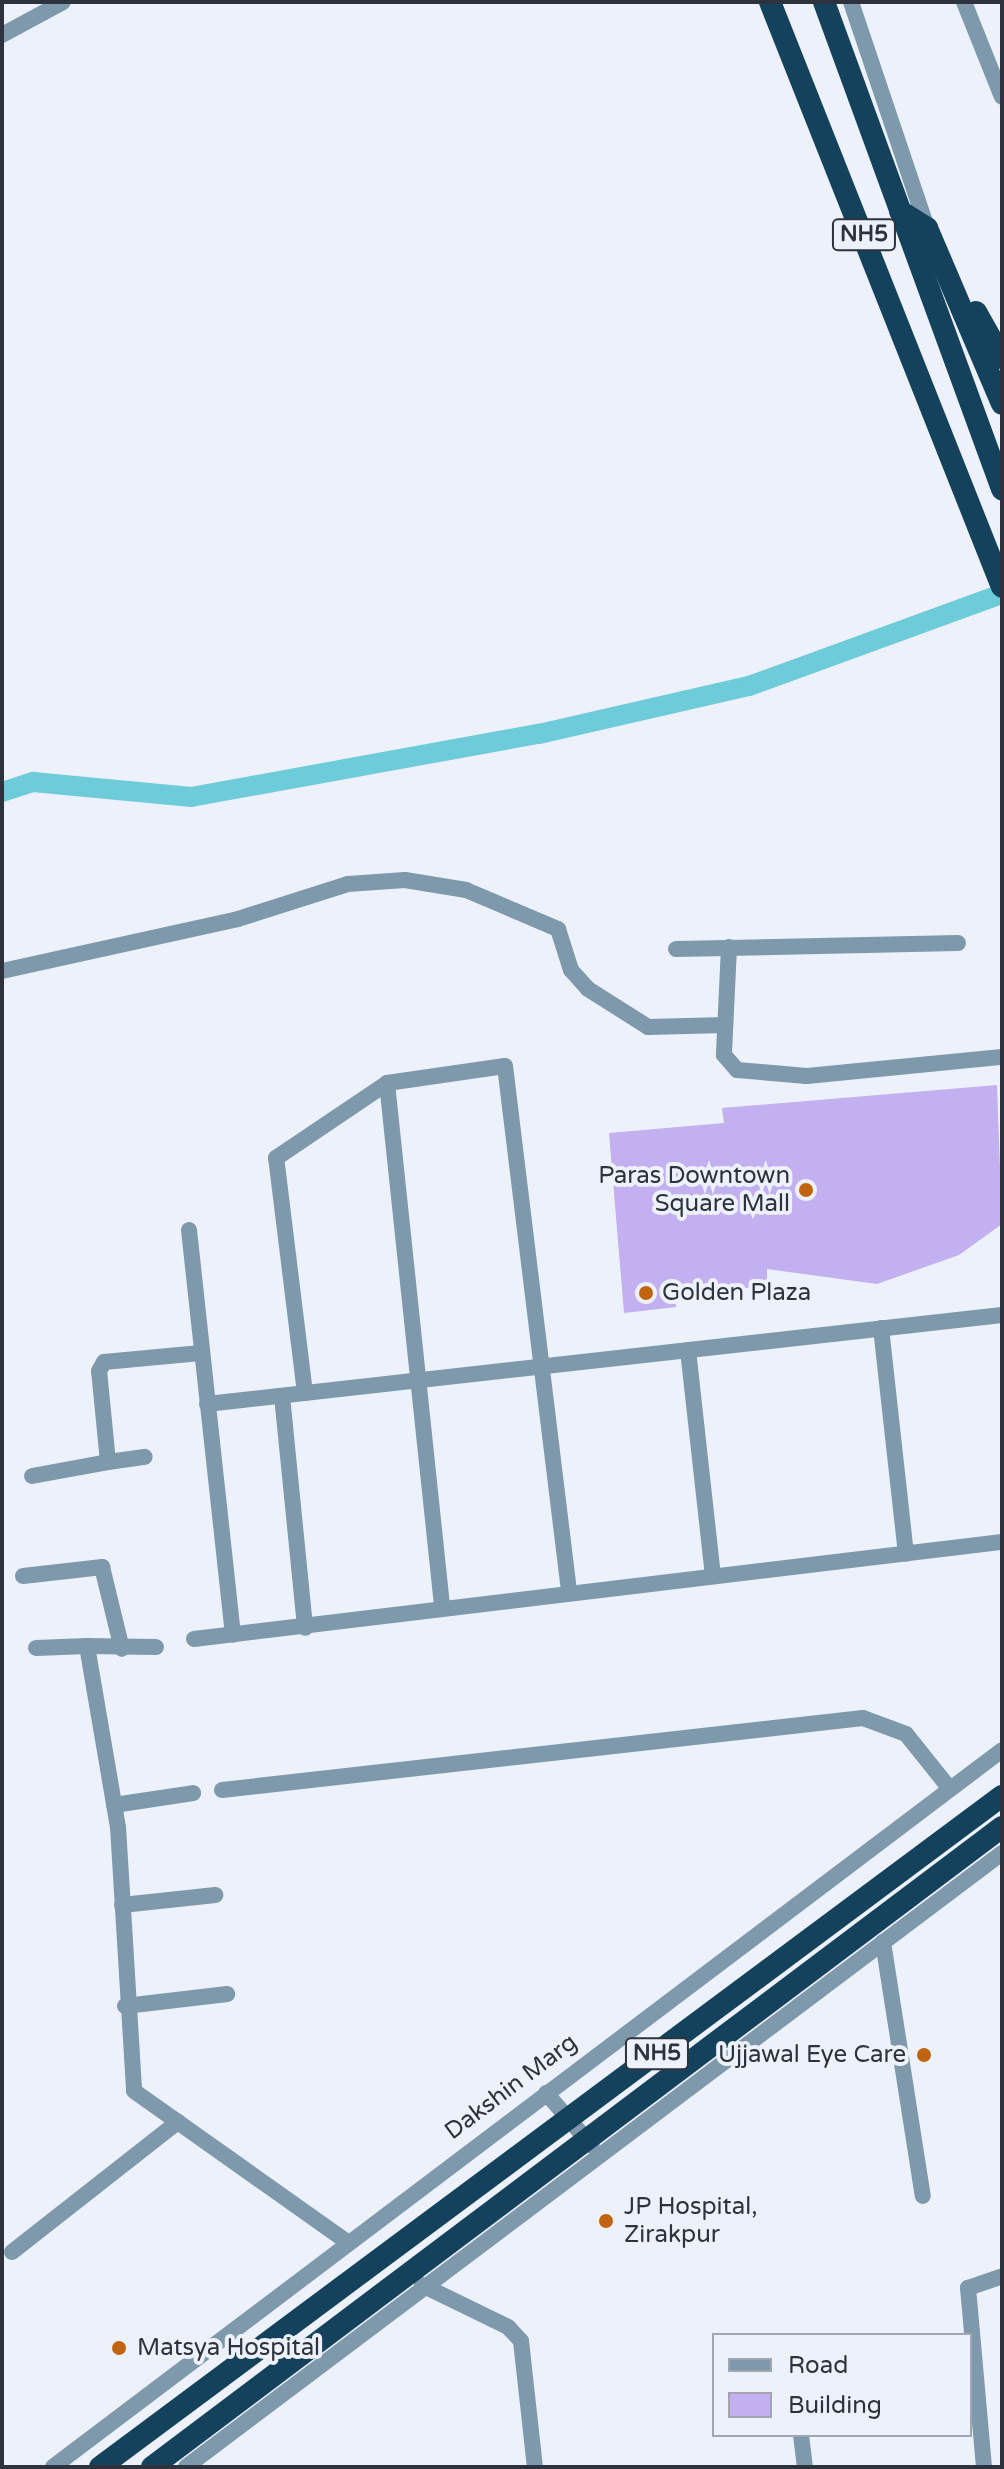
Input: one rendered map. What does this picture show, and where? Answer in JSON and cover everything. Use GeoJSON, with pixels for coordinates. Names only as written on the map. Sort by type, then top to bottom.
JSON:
{"type":"FeatureCollection","features":[{"type":"Feature","properties":{"kind":"highway","name":"NH5"},"geometry":{"type":"LineString","coordinates":[[770,2],[1002,587]]}},
{"type":"Feature","properties":{"kind":"highway","name":"NH5"},"geometry":{"type":"LineString","coordinates":[[824,2],[1002,489]]}},
{"type":"Feature","properties":{"kind":"highway"},"geometry":{"type":"LineString","coordinates":[[900,211],[927,228],[1002,358]]}},
{"type":"Feature","properties":{"kind":"highway"},"geometry":{"type":"LineString","coordinates":[[927,228],[1002,404]]}},
{"type":"Feature","properties":{"kind":"highway","name":"NH5"},"geometry":{"type":"LineString","coordinates":[[100,2467],[1002,1796]]}},
{"type":"Feature","properties":{"kind":"highway","name":"NH5"},"geometry":{"type":"LineString","coordinates":[[152,2467],[1002,1827]]}},
{"type":"Feature","properties":{"kind":"street"},"geometry":{"type":"LineString","coordinates":[[2,35],[63,2]]}},
{"type":"Feature","properties":{"kind":"street"},"geometry":{"type":"LineString","coordinates":[[851,2],[927,228]]}},
{"type":"Feature","properties":{"kind":"street"},"geometry":{"type":"LineString","coordinates":[[964,2],[1002,97]]}},
{"type":"Feature","properties":{"kind":"street"},"geometry":{"type":"LineString","coordinates":[[2,971],[238,919],[348,884],[405,880],[466,890],[558,929],[571,970],[588,989],[648,1027],[725,1025]]}},
{"type":"Feature","properties":{"kind":"street"},"geometry":{"type":"LineString","coordinates":[[676,949],[958,943]]}},
{"type":"Feature","properties":{"kind":"street"},"geometry":{"type":"LineString","coordinates":[[729,947],[724,1055],[737,1070],[807,1076],[1002,1057]]}},
{"type":"Feature","properties":{"kind":"street"},"geometry":{"type":"LineString","coordinates":[[305,1393],[276,1158],[387,1083],[505,1066],[569,1591]]}},
{"type":"Feature","properties":{"kind":"street"},"geometry":{"type":"LineString","coordinates":[[387,1083],[442,1605]]}},
{"type":"Feature","properties":{"kind":"street"},"geometry":{"type":"LineString","coordinates":[[189,1230],[233,1635]]}},
{"type":"Feature","properties":{"kind":"street"},"geometry":{"type":"LineString","coordinates":[[207,1404],[1002,1315]]}},
{"type":"Feature","properties":{"kind":"street"},"geometry":{"type":"LineString","coordinates":[[881,1328],[906,1554]]}},
{"type":"Feature","properties":{"kind":"street"},"geometry":{"type":"LineString","coordinates":[[688,1350],[713,1576]]}},
{"type":"Feature","properties":{"kind":"street"},"geometry":{"type":"LineString","coordinates":[[108,1462],[99,1371],[104,1362],[201,1353]]}},
{"type":"Feature","properties":{"kind":"street"},"geometry":{"type":"LineString","coordinates":[[282,1396],[305,1628]]}},
{"type":"Feature","properties":{"kind":"street"},"geometry":{"type":"LineString","coordinates":[[32,1476],[145,1457]]}},
{"type":"Feature","properties":{"kind":"street"},"geometry":{"type":"LineString","coordinates":[[194,1639],[305,1628],[442,1605],[1002,1542]]}},
{"type":"Feature","properties":{"kind":"street"},"geometry":{"type":"LineString","coordinates":[[23,1576],[102,1567],[122,1649]]}},
{"type":"Feature","properties":{"kind":"street"},"geometry":{"type":"LineString","coordinates":[[87,1646],[114,1805],[122,1905],[125,2006],[134,2091],[349,2243]]}},
{"type":"Feature","properties":{"kind":"street"},"geometry":{"type":"LineString","coordinates":[[36,1648],[156,1647]]}},
{"type":"Feature","properties":{"kind":"street"},"geometry":{"type":"LineString","coordinates":[[222,1790],[863,1718],[906,1734],[950,1789]]}},
{"type":"Feature","properties":{"kind":"street","name":"Dakshin Marg"},"geometry":{"type":"LineString","coordinates":[[53,2467],[1002,1750]]}},
{"type":"Feature","properties":{"kind":"street"},"geometry":{"type":"LineString","coordinates":[[114,1805],[193,1793]]}},
{"type":"Feature","properties":{"kind":"street","name":"NH5"},"geometry":{"type":"LineString","coordinates":[[186,2467],[422,2285],[1002,1853]]}},
{"type":"Feature","properties":{"kind":"street"},"geometry":{"type":"LineString","coordinates":[[122,1905],[215,1895]]}},
{"type":"Feature","properties":{"kind":"street"},"geometry":{"type":"LineString","coordinates":[[883,1942],[923,2196]]}},
{"type":"Feature","properties":{"kind":"street"},"geometry":{"type":"LineString","coordinates":[[125,2006],[227,1994]]}},
{"type":"Feature","properties":{"kind":"street"},"geometry":{"type":"LineString","coordinates":[[546,2093],[598,2153]]}},
{"type":"Feature","properties":{"kind":"street"},"geometry":{"type":"LineString","coordinates":[[12,2252],[178,2122]]}},
{"type":"Feature","properties":{"kind":"street"},"geometry":{"type":"LineString","coordinates":[[984,2467],[968,2288],[1002,2276]]}},
{"type":"Feature","properties":{"kind":"street"},"geometry":{"type":"LineString","coordinates":[[422,2285],[508,2327],[521,2341],[535,2467]]}},
{"type":"Feature","properties":{"kind":"street"},"geometry":{"type":"LineString","coordinates":[[801,2437],[805,2467]]}},
{"type":"Feature","properties":{"kind":"building","name":"Paras Downtown Square Mall"},"geometry":{"type":"Polygon","coordinates":[[[997,1085],[1002,1224],[959,1255],[877,1284],[767,1269],[767,1286],[675,1295],[676,1307],[624,1313],[609,1133],[724,1123],[722,1108],[997,1085]]]}},
{"type":"Feature","properties":{"kind":"waterway"},"geometry":{"type":"LineString","coordinates":[[2,792],[33,782],[191,797],[539,734],[749,686],[1002,594]]}},
{"type":"Feature","properties":{"kind":"place","name":"Paras Downtown Square Mall"},"geometry":{"type":"Point","coordinates":[806,1190]}},
{"type":"Feature","properties":{"kind":"place","name":"Golden Plaza"},"geometry":{"type":"Point","coordinates":[646,1293]}},
{"type":"Feature","properties":{"kind":"place","name":"Ujjawal Eye Care"},"geometry":{"type":"Point","coordinates":[924,2055]}},
{"type":"Feature","properties":{"kind":"place","name":"JP Hospital, Zirakpur"},"geometry":{"type":"Point","coordinates":[606,2221]}},
{"type":"Feature","properties":{"kind":"place","name":"Matsya Hospital"},"geometry":{"type":"Point","coordinates":[119,2348]}}]}
